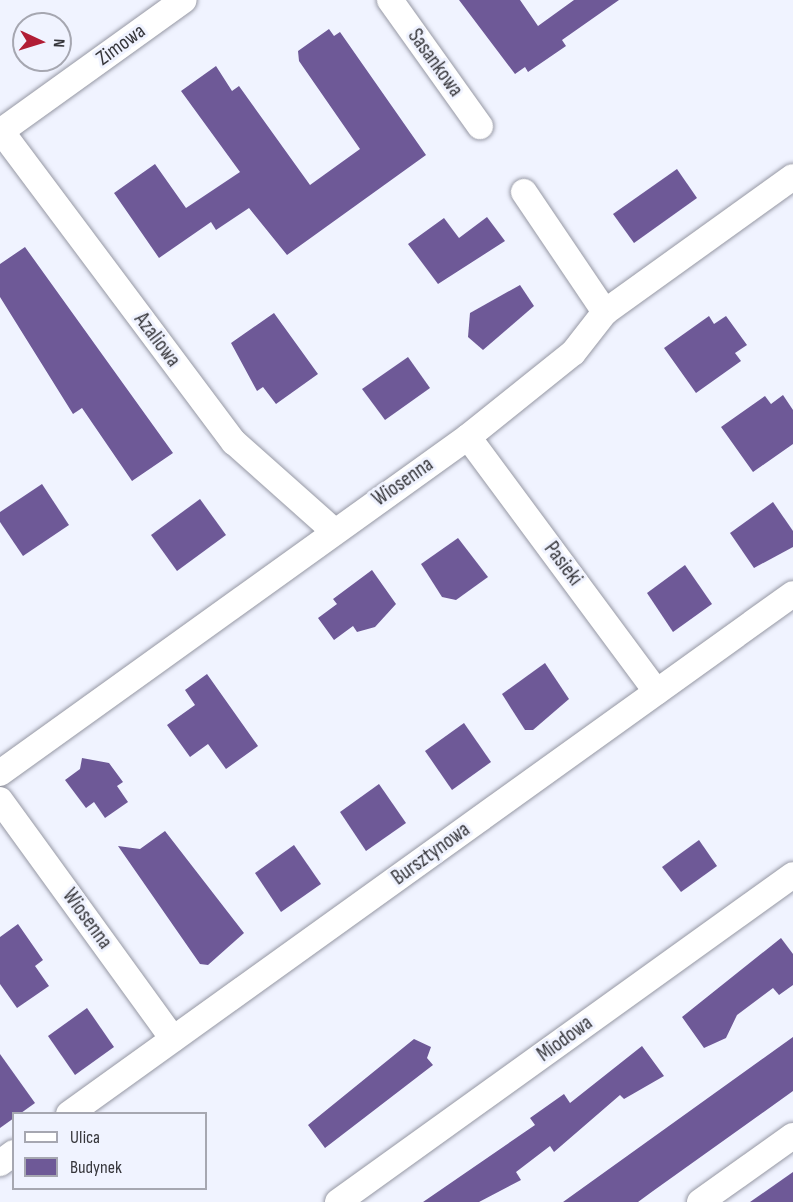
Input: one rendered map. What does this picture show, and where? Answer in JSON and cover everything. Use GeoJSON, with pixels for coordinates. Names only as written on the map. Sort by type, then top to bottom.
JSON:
{"type":"FeatureCollection","features":[{"type":"Feature","properties":{"kind":"street","name":"Zimowa"},"geometry":{"type":"LineString","coordinates":[[1,131],[184,0]]}},
{"type":"Feature","properties":{"kind":"street","name":"Sasankowa"},"geometry":{"type":"LineString","coordinates":[[390,0],[480,126]]}},
{"type":"Feature","properties":{"kind":"street","name":"Azaliowa"},"geometry":{"type":"LineString","coordinates":[[1,131],[234,442],[334,531]]}},
{"type":"Feature","properties":{"kind":"street","name":"Wiosenna"},"geometry":{"type":"LineString","coordinates":[[0,773],[468,436],[573,353],[605,312],[793,177]]}},
{"type":"Feature","properties":{"kind":"street"},"geometry":{"type":"LineString","coordinates":[[524,192],[605,312]]}},
{"type":"Feature","properties":{"kind":"street","name":"Pasieki"},"geometry":{"type":"LineString","coordinates":[[468,436],[657,692]]}},
{"type":"Feature","properties":{"kind":"street","name":"Bursztynowa"},"geometry":{"type":"LineString","coordinates":[[70,1112],[793,594]]}},
{"type":"Feature","properties":{"kind":"street","name":"Wiosenna"},"geometry":{"type":"LineString","coordinates":[[0,800],[174,1039]]}},
{"type":"Feature","properties":{"kind":"street","name":"Miodowa"},"geometry":{"type":"LineString","coordinates":[[338,1202],[793,875]]}},
{"type":"Feature","properties":{"kind":"street"},"geometry":{"type":"LineString","coordinates":[[700,1202],[793,1136]]}},
{"type":"Feature","properties":{"kind":"building"},"geometry":{"type":"Polygon","coordinates":[[[459,0],[520,0],[538,26],[574,0],[619,0],[562,40],[566,46],[528,72],[525,67],[515,74],[459,0]]]}},
{"type":"Feature","properties":{"kind":"building"},"geometry":{"type":"Polygon","coordinates":[[[329,29],[334,36],[340,32],[426,155],[287,255],[249,208],[216,230],[211,222],[159,258],[114,193],[155,164],[186,208],[240,172],[181,91],[216,66],[232,91],[239,86],[310,185],[360,149],[299,61],[298,51],[329,29]]]}},
{"type":"Feature","properties":{"kind":"building"},"geometry":{"type":"Polygon","coordinates":[[[677,169],[697,198],[634,243],[613,214],[677,169]]]}},
{"type":"Feature","properties":{"kind":"building"},"geometry":{"type":"Polygon","coordinates":[[[487,217],[505,241],[438,284],[408,244],[444,218],[459,238],[487,217]]]}},
{"type":"Feature","properties":{"kind":"building"},"geometry":{"type":"Polygon","coordinates":[[[25,247],[173,453],[132,481],[82,408],[73,414],[0,297],[0,264],[25,247]]]}},
{"type":"Feature","properties":{"kind":"building"},"geometry":{"type":"Polygon","coordinates":[[[520,285],[534,306],[483,350],[468,337],[470,313],[520,285]]]}},
{"type":"Feature","properties":{"kind":"building"},"geometry":{"type":"Polygon","coordinates":[[[274,313],[318,374],[276,404],[263,387],[257,391],[231,343],[274,313]]]}},
{"type":"Feature","properties":{"kind":"building"},"geometry":{"type":"Polygon","coordinates":[[[709,316],[714,324],[726,316],[747,345],[735,353],[741,361],[696,393],[664,348],[709,316]]]}},
{"type":"Feature","properties":{"kind":"building"},"geometry":{"type":"Polygon","coordinates":[[[408,357],[430,388],[385,420],[362,389],[408,357]]]}},
{"type":"Feature","properties":{"kind":"building"},"geometry":{"type":"Polygon","coordinates":[[[783,395],[793,410],[793,444],[753,472],[721,427],[765,396],[771,404],[783,395]]]}},
{"type":"Feature","properties":{"kind":"building"},"geometry":{"type":"Polygon","coordinates":[[[42,484],[69,525],[23,556],[0,522],[0,512],[42,484]]]}},
{"type":"Feature","properties":{"kind":"building"},"geometry":{"type":"Polygon","coordinates":[[[200,499],[226,535],[177,571],[151,535],[200,499]]]}},
{"type":"Feature","properties":{"kind":"building"},"geometry":{"type":"Polygon","coordinates":[[[773,502],[793,531],[793,547],[754,568],[730,533],[773,502]]]}},
{"type":"Feature","properties":{"kind":"building"},"geometry":{"type":"Polygon","coordinates":[[[458,538],[488,577],[456,600],[442,597],[421,564],[458,538]]]}},
{"type":"Feature","properties":{"kind":"building"},"geometry":{"type":"Polygon","coordinates":[[[685,565],[712,604],[673,632],[647,593],[685,565]]]}},
{"type":"Feature","properties":{"kind":"building"},"geometry":{"type":"Polygon","coordinates":[[[372,570],[396,604],[375,627],[357,632],[353,626],[334,640],[318,618],[337,604],[333,599],[372,570]]]}},
{"type":"Feature","properties":{"kind":"building"},"geometry":{"type":"Polygon","coordinates":[[[545,663],[569,699],[533,730],[525,730],[502,694],[545,663]]]}},
{"type":"Feature","properties":{"kind":"building"},"geometry":{"type":"Polygon","coordinates":[[[207,674],[258,746],[226,769],[208,744],[190,757],[167,725],[195,705],[185,690],[207,674]]]}},
{"type":"Feature","properties":{"kind":"building"},"geometry":{"type":"Polygon","coordinates":[[[464,723],[491,762],[452,790],[425,751],[464,723]]]}},
{"type":"Feature","properties":{"kind":"building"},"geometry":{"type":"Polygon","coordinates":[[[82,758],[109,763],[123,782],[117,786],[128,802],[105,818],[94,802],[86,808],[65,780],[80,769],[82,758]]]}},
{"type":"Feature","properties":{"kind":"building"},"geometry":{"type":"Polygon","coordinates":[[[379,784],[406,823],[366,851],[340,812],[379,784]]]}},
{"type":"Feature","properties":{"kind":"building"},"geometry":{"type":"Polygon","coordinates":[[[165,831],[244,933],[208,965],[200,964],[118,846],[140,849],[165,831]]]}},
{"type":"Feature","properties":{"kind":"building"},"geometry":{"type":"Polygon","coordinates":[[[699,840],[717,866],[681,892],[662,867],[699,840]]]}},
{"type":"Feature","properties":{"kind":"building"},"geometry":{"type":"Polygon","coordinates":[[[294,845],[321,884],[281,912],[255,873],[294,845]]]}},
{"type":"Feature","properties":{"kind":"building"},"geometry":{"type":"Polygon","coordinates":[[[18,924],[43,960],[35,966],[49,986],[17,1008],[0,984],[0,937],[18,924]]]}},
{"type":"Feature","properties":{"kind":"building"},"geometry":{"type":"Polygon","coordinates":[[[781,938],[793,954],[793,985],[779,995],[773,988],[737,1015],[726,1038],[704,1048],[682,1017],[781,938]]]}},
{"type":"Feature","properties":{"kind":"building"},"geometry":{"type":"Polygon","coordinates":[[[87,1008],[114,1047],[75,1075],[48,1036],[87,1008]]]}},
{"type":"Feature","properties":{"kind":"building"},"geometry":{"type":"Polygon","coordinates":[[[793,1037],[793,1091],[638,1202],[563,1202],[793,1037]]]}},
{"type":"Feature","properties":{"kind":"building"},"geometry":{"type":"Polygon","coordinates":[[[414,1039],[431,1047],[427,1058],[433,1065],[325,1148],[308,1125],[414,1039]]]}},
{"type":"Feature","properties":{"kind":"building"},"geometry":{"type":"Polygon","coordinates":[[[642,1046],[664,1076],[624,1099],[620,1095],[554,1152],[550,1146],[516,1172],[521,1180],[479,1202],[423,1202],[535,1125],[530,1118],[564,1094],[570,1103],[642,1046]]]}},
{"type":"Feature","properties":{"kind":"building"},"geometry":{"type":"Polygon","coordinates":[[[0,1054],[35,1103],[22,1112],[12,1112],[12,1119],[0,1128],[0,1054]]]}},
{"type":"Feature","properties":{"kind":"building"},"geometry":{"type":"Polygon","coordinates":[[[793,1172],[793,1202],[750,1202],[793,1172]]]}}]}
